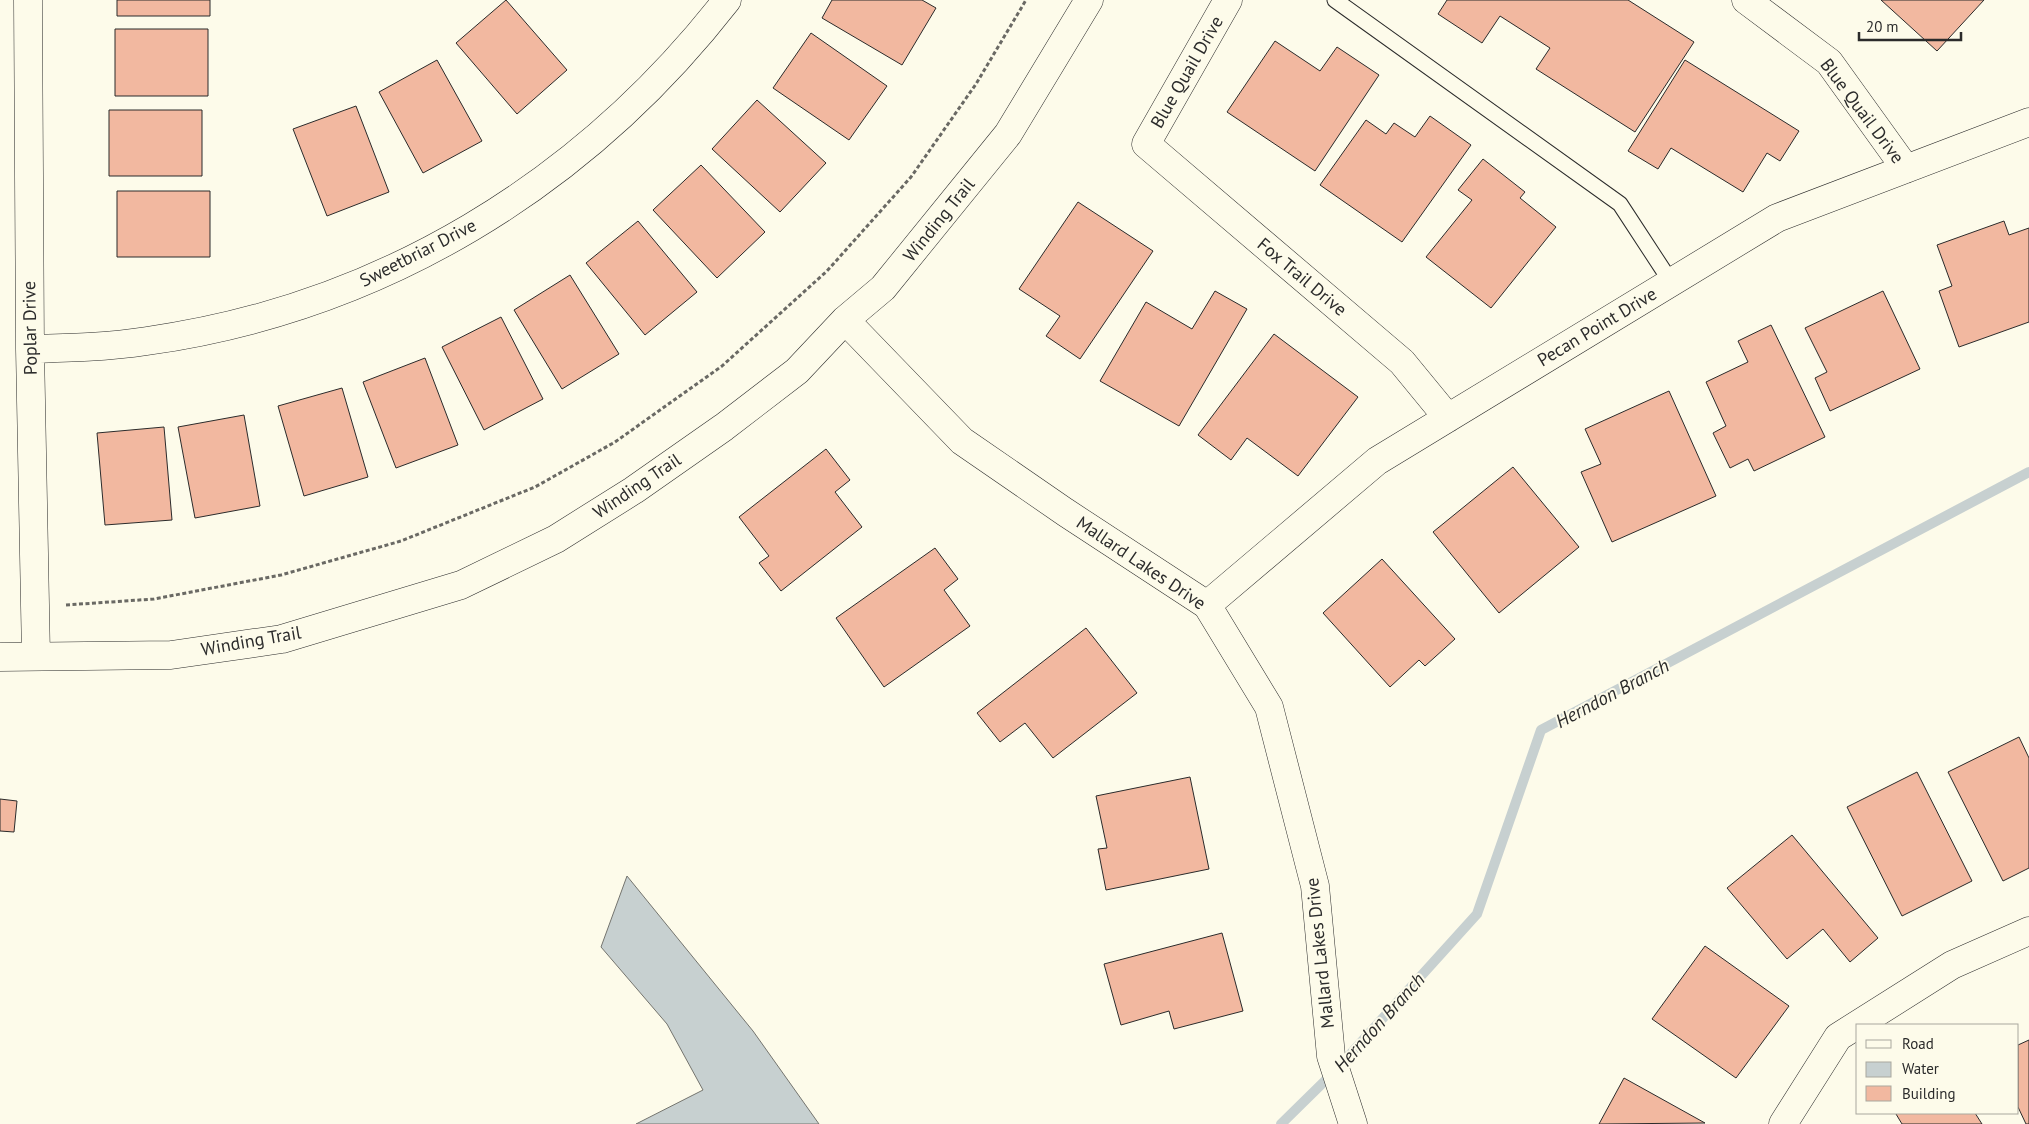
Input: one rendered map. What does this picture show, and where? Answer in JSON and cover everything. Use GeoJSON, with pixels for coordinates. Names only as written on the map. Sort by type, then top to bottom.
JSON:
{"type":"FeatureCollection","features":[{"type":"Feature","properties":{"kind":"street","name":"Poplar Drive"},"geometry":{"type":"LineString","coordinates":[[28,0],[30,349],[36,656]]}},
{"type":"Feature","properties":{"kind":"street","name":"Sweetbriar Drive"},"geometry":{"type":"LineString","coordinates":[[30,349],[88,347],[147,341],[261,318],[317,300],[372,279],[425,254],[525,194],[572,159],[617,121],[659,80],[698,37],[727,0]]}},
{"type":"Feature","properties":{"kind":"street","name":"Winding Trail"},"geometry":{"type":"LineString","coordinates":[[0,656],[171,655],[282,639],[461,585],[556,539],[634,490],[724,427],[797,371],[845,320],[883,288],[1008,134],[1089,0]]}},
{"type":"Feature","properties":{"kind":"street","name":"Blue Quail Drive"},"geometry":{"type":"LineString","coordinates":[[1146,144],[1228,0]]}},
{"type":"Feature","properties":{"kind":"street","name":"Blue Quail Drive"},"geometry":{"type":"LineString","coordinates":[[1746,0],[1829,62],[1906,169]]}},
{"type":"Feature","properties":{"kind":"street","name":"Pecan Point Drive"},"geometry":{"type":"LineString","coordinates":[[1207,604],[1377,461],[1777,218],[2029,122]]}},
{"type":"Feature","properties":{"kind":"street","name":"Fox Trail Drive"},"geometry":{"type":"LineString","coordinates":[[1146,144],[1402,362],[1448,418]]}},
{"type":"Feature","properties":{"kind":"street","name":"Mallard Lakes Drive"},"geometry":{"type":"LineString","coordinates":[[845,320],[962,441],[1073,518],[1207,604],[1269,706],[1316,886],[1331,1056],[1353,1124]]}},
{"type":"Feature","properties":{"kind":"street"},"geometry":{"type":"LineString","coordinates":[[1859,1024],[1952,965],[2029,931]]}},
{"type":"Feature","properties":{"kind":"street"},"geometry":{"type":"LineString","coordinates":[[1783,1124],[1838,1037],[1856,1026]]}},
{"type":"Feature","properties":{"kind":"lane"},"geometry":{"type":"LineString","coordinates":[[1334,0],[1620,204],[1671,282]]}},
{"type":"Feature","properties":{"kind":"path"},"geometry":{"type":"LineString","coordinates":[[35,607],[154,599],[281,576],[401,541],[535,487],[615,442],[722,366],[827,271],[911,177],[976,84],[1026,0]]}},
{"type":"Feature","properties":{"kind":"water"},"geometry":{"type":"Polygon","coordinates":[[[627,876],[753,1031],[819,1124],[636,1124],[703,1090],[667,1024],[601,947],[627,876]]]}},
{"type":"Feature","properties":{"kind":"building"},"geometry":{"type":"Polygon","coordinates":[[[117,0],[210,0],[210,16],[117,16],[117,0]]]}},
{"type":"Feature","properties":{"kind":"building"},"geometry":{"type":"Polygon","coordinates":[[[506,0],[567,70],[517,114],[456,43],[506,0]]]}},
{"type":"Feature","properties":{"kind":"building"},"geometry":{"type":"Polygon","coordinates":[[[832,0],[922,0],[936,8],[902,65],[822,18],[832,0]]]}},
{"type":"Feature","properties":{"kind":"building"},"geometry":{"type":"Polygon","coordinates":[[[1447,0],[1628,0],[1694,42],[1635,132],[1536,69],[1550,48],[1500,16],[1482,43],[1438,14],[1447,0]]]}},
{"type":"Feature","properties":{"kind":"building"},"geometry":{"type":"Polygon","coordinates":[[[1881,0],[1984,0],[1937,51],[1881,0]]]}},
{"type":"Feature","properties":{"kind":"building"},"geometry":{"type":"Polygon","coordinates":[[[115,29],[208,29],[208,96],[115,96],[115,29]]]}},
{"type":"Feature","properties":{"kind":"building"},"geometry":{"type":"Polygon","coordinates":[[[811,33],[887,86],[849,140],[773,88],[811,33]]]}},
{"type":"Feature","properties":{"kind":"building"},"geometry":{"type":"Polygon","coordinates":[[[1275,41],[1320,71],[1337,47],[1379,75],[1315,171],[1227,112],[1275,41]]]}},
{"type":"Feature","properties":{"kind":"building"},"geometry":{"type":"Polygon","coordinates":[[[437,60],[482,141],[423,173],[379,92],[437,60]]]}},
{"type":"Feature","properties":{"kind":"building"},"geometry":{"type":"Polygon","coordinates":[[[1685,60],[1799,131],[1780,161],[1767,153],[1743,192],[1671,148],[1658,169],[1628,151],[1685,60]]]}},
{"type":"Feature","properties":{"kind":"building"},"geometry":{"type":"Polygon","coordinates":[[[757,100],[826,163],[780,212],[712,149],[757,100]]]}},
{"type":"Feature","properties":{"kind":"building"},"geometry":{"type":"Polygon","coordinates":[[[356,106],[389,192],[327,216],[293,129],[356,106]]]}},
{"type":"Feature","properties":{"kind":"building"},"geometry":{"type":"Polygon","coordinates":[[[109,110],[202,110],[202,176],[109,176],[109,110]]]}},
{"type":"Feature","properties":{"kind":"building"},"geometry":{"type":"Polygon","coordinates":[[[1430,116],[1471,145],[1402,242],[1320,185],[1366,120],[1386,134],[1394,123],[1415,137],[1430,116]]]}},
{"type":"Feature","properties":{"kind":"building"},"geometry":{"type":"Polygon","coordinates":[[[1483,159],[1525,192],[1520,198],[1556,227],[1491,308],[1426,257],[1472,200],[1458,190],[1483,159]]]}},
{"type":"Feature","properties":{"kind":"building"},"geometry":{"type":"Polygon","coordinates":[[[701,165],[765,232],[717,278],[653,210],[701,165]]]}},
{"type":"Feature","properties":{"kind":"building"},"geometry":{"type":"Polygon","coordinates":[[[117,191],[210,191],[210,257],[117,257],[117,191]]]}},
{"type":"Feature","properties":{"kind":"building"},"geometry":{"type":"Polygon","coordinates":[[[1078,202],[1153,251],[1080,359],[1046,336],[1060,316],[1019,289],[1078,202]]]}},
{"type":"Feature","properties":{"kind":"building"},"geometry":{"type":"Polygon","coordinates":[[[638,221],[697,292],[645,335],[586,263],[638,221]]]}},
{"type":"Feature","properties":{"kind":"building"},"geometry":{"type":"Polygon","coordinates":[[[2004,221],[2009,235],[2029,228],[2029,322],[1959,347],[1939,291],[1952,286],[1937,245],[2004,221]]]}},
{"type":"Feature","properties":{"kind":"building"},"geometry":{"type":"Polygon","coordinates":[[[570,275],[619,354],[562,389],[514,310],[570,275]]]}},
{"type":"Feature","properties":{"kind":"building"},"geometry":{"type":"Polygon","coordinates":[[[1215,291],[1247,309],[1179,426],[1100,381],[1146,302],[1192,329],[1215,291]]]}},
{"type":"Feature","properties":{"kind":"building"},"geometry":{"type":"Polygon","coordinates":[[[1883,291],[1920,369],[1830,411],[1815,378],[1827,372],[1805,328],[1883,291]]]}},
{"type":"Feature","properties":{"kind":"building"},"geometry":{"type":"Polygon","coordinates":[[[501,317],[543,399],[484,430],[442,347],[501,317]]]}},
{"type":"Feature","properties":{"kind":"building"},"geometry":{"type":"Polygon","coordinates":[[[1771,325],[1825,437],[1754,471],[1748,459],[1730,468],[1713,433],[1726,426],[1706,382],[1748,362],[1738,341],[1771,325]]]}},
{"type":"Feature","properties":{"kind":"building"},"geometry":{"type":"Polygon","coordinates":[[[1274,334],[1358,397],[1298,476],[1247,438],[1231,460],[1198,435],[1274,334]]]}},
{"type":"Feature","properties":{"kind":"building"},"geometry":{"type":"Polygon","coordinates":[[[425,358],[458,445],[396,468],[363,382],[425,358]]]}},
{"type":"Feature","properties":{"kind":"building"},"geometry":{"type":"Polygon","coordinates":[[[342,388],[368,477],[304,496],[278,406],[342,388]]]}},
{"type":"Feature","properties":{"kind":"building"},"geometry":{"type":"Polygon","coordinates":[[[1669,391],[1716,496],[1612,542],[1581,472],[1601,464],[1585,429],[1669,391]]]}},
{"type":"Feature","properties":{"kind":"building"},"geometry":{"type":"Polygon","coordinates":[[[244,415],[260,506],[195,518],[178,427],[244,415]]]}},
{"type":"Feature","properties":{"kind":"building"},"geometry":{"type":"Polygon","coordinates":[[[164,427],[172,520],[105,525],[97,433],[164,427]]]}},
{"type":"Feature","properties":{"kind":"building"},"geometry":{"type":"Polygon","coordinates":[[[826,449],[850,480],[835,492],[862,527],[781,591],[759,563],[769,556],[739,517],[826,449]]]}},
{"type":"Feature","properties":{"kind":"building"},"geometry":{"type":"Polygon","coordinates":[[[1513,467],[1579,547],[1499,613],[1433,532],[1513,467]]]}},
{"type":"Feature","properties":{"kind":"building"},"geometry":{"type":"Polygon","coordinates":[[[935,548],[958,579],[944,590],[970,626],[884,687],[836,618],[935,548]]]}},
{"type":"Feature","properties":{"kind":"building"},"geometry":{"type":"Polygon","coordinates":[[[1382,559],[1455,639],[1425,666],[1419,660],[1390,687],[1323,613],[1382,559]]]}},
{"type":"Feature","properties":{"kind":"building"},"geometry":{"type":"Polygon","coordinates":[[[1086,628],[1137,693],[1053,758],[1025,723],[1000,742],[977,713],[1086,628]]]}},
{"type":"Feature","properties":{"kind":"building"},"geometry":{"type":"Polygon","coordinates":[[[2019,737],[2029,758],[2029,868],[2003,881],[1948,772],[2019,737]]]}},
{"type":"Feature","properties":{"kind":"building"},"geometry":{"type":"Polygon","coordinates":[[[1917,772],[1972,881],[1902,916],[1847,807],[1917,772]]]}},
{"type":"Feature","properties":{"kind":"building"},"geometry":{"type":"Polygon","coordinates":[[[1190,777],[1209,869],[1106,890],[1098,849],[1107,848],[1096,796],[1190,777]]]}},
{"type":"Feature","properties":{"kind":"building"},"geometry":{"type":"Polygon","coordinates":[[[0,799],[17,801],[14,832],[0,831],[0,799]]]}},
{"type":"Feature","properties":{"kind":"building"},"geometry":{"type":"Polygon","coordinates":[[[1792,835],[1878,938],[1850,962],[1823,929],[1787,959],[1727,888],[1792,835]]]}},
{"type":"Feature","properties":{"kind":"building"},"geometry":{"type":"Polygon","coordinates":[[[1222,933],[1243,1011],[1174,1029],[1169,1011],[1121,1025],[1104,964],[1222,933]]]}},
{"type":"Feature","properties":{"kind":"building"},"geometry":{"type":"Polygon","coordinates":[[[1705,946],[1789,1006],[1736,1078],[1652,1019],[1705,946]]]}},
{"type":"Feature","properties":{"kind":"building"},"geometry":{"type":"Polygon","coordinates":[[[2029,1040],[2029,1124],[2026,1124],[2019,1109],[2019,1045],[2029,1040]]]}},
{"type":"Feature","properties":{"kind":"building"},"geometry":{"type":"Polygon","coordinates":[[[1624,1078],[1705,1123],[1599,1124],[1624,1078]]]}},
{"type":"Feature","properties":{"kind":"building"},"geometry":{"type":"Polygon","coordinates":[[[1896,1114],[1976,1114],[1982,1124],[1902,1124],[1896,1114]]]}},
{"type":"Feature","properties":{"kind":"waterway","name":"Herndon Branch"},"geometry":{"type":"LineString","coordinates":[[1281,1124],[1336,1070],[1477,914],[1541,730],[2029,472]]}}]}
